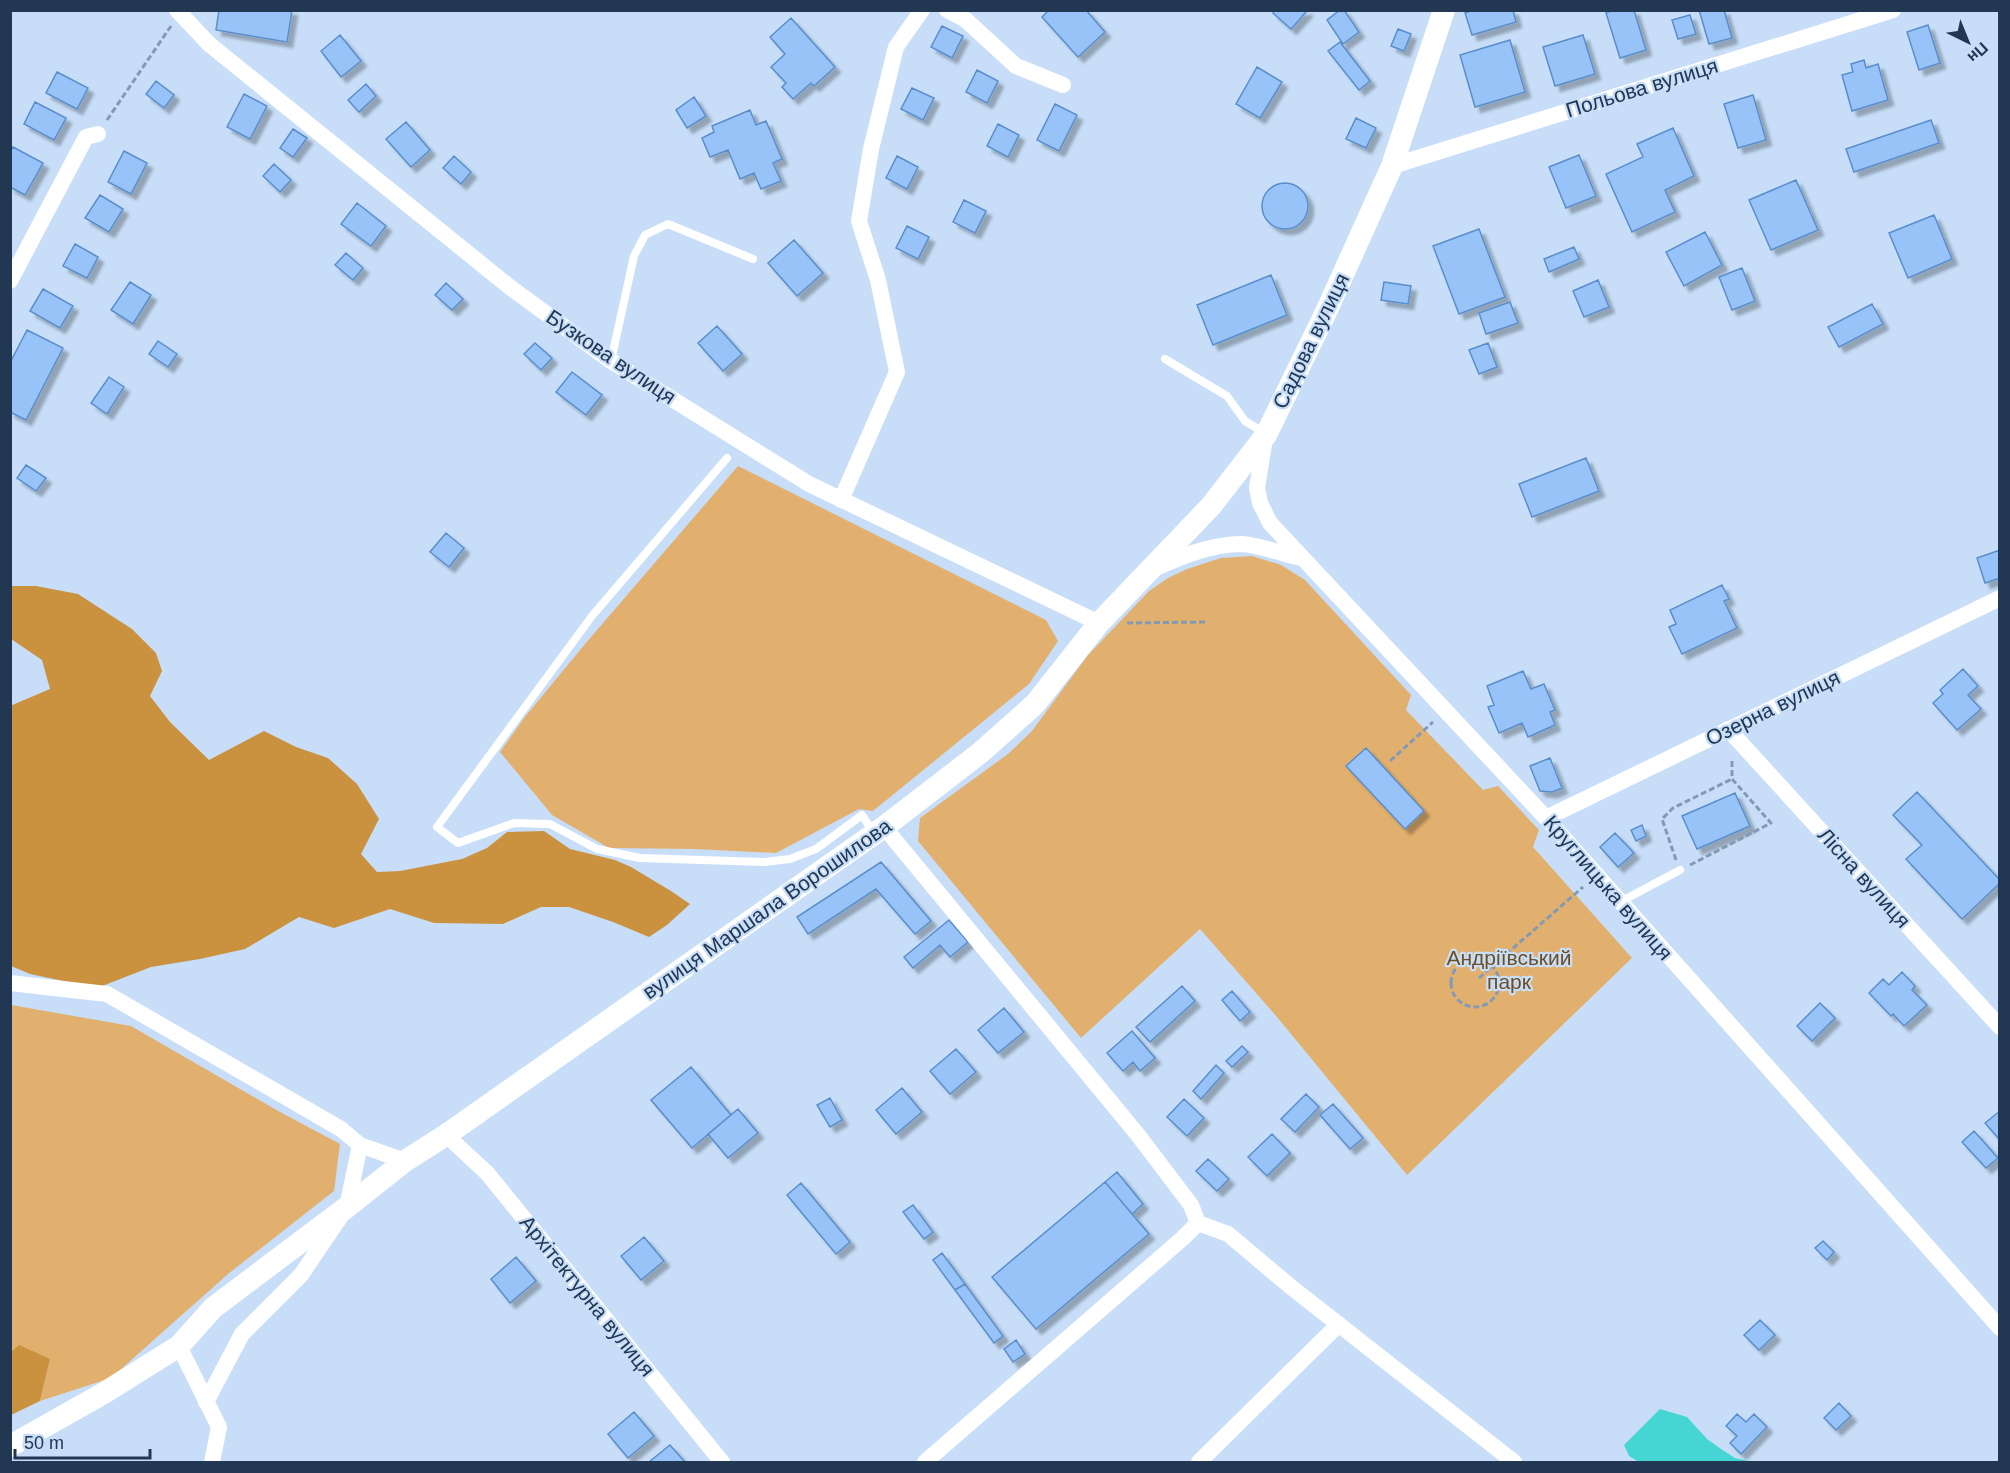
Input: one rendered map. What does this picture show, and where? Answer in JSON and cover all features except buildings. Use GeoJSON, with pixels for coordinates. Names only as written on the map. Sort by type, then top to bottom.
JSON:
{"type":"FeatureCollection","features":[{"type":"Feature","properties":{"kind":"street"},"geometry":{"type":"LineString","coordinates":[[841,500],[897,372],[878,280],[859,221],[871,149],[896,47],[922,10]]}},
{"type":"Feature","properties":{"kind":"street"},"geometry":{"type":"LineString","coordinates":[[947,10],[966,20],[1016,66],[1063,85]]}},
{"type":"Feature","properties":{"kind":"street","name":"Садова вулиця"},"geometry":{"type":"LineString","coordinates":[[1099,623],[1211,506],[1266,435],[1326,312],[1392,166],[1444,10]]}},
{"type":"Feature","properties":{"kind":"street","name":"Польова вулиця"},"geometry":{"type":"LineString","coordinates":[[1392,166],[1893,10]]}},
{"type":"Feature","properties":{"kind":"street","name":"Бузкова вулиця"},"geometry":{"type":"LineString","coordinates":[[178,13],[209,44],[511,288],[611,361],[809,484],[1099,623]]}},
{"type":"Feature","properties":{"kind":"street"},"geometry":{"type":"LineString","coordinates":[[10,280],[86,137],[98,134]]}},
{"type":"Feature","properties":{"kind":"street","name":"Круглицька вулиця"},"geometry":{"type":"LineString","coordinates":[[1266,435],[1257,488],[1260,503],[1270,523],[1546,818],[2000,1328]]}},
{"type":"Feature","properties":{"kind":"street"},"geometry":{"type":"LineString","coordinates":[[1147,572],[1186,555],[1243,544],[1301,558]]}},
{"type":"Feature","properties":{"kind":"street","name":"Озерна вулиця"},"geometry":{"type":"LineString","coordinates":[[1546,818],[2000,598]]}},
{"type":"Feature","properties":{"kind":"street","name":"вулиця Маршала Ворошилова"},"geometry":{"type":"LineString","coordinates":[[10,1446],[104,1393],[179,1346],[213,1308],[405,1161],[446,1136],[879,830],[980,753],[1035,704],[1099,623]]}},
{"type":"Feature","properties":{"kind":"street","name":"Лісна вулиця"},"geometry":{"type":"LineString","coordinates":[[1728,729],[2000,1027]]}},
{"type":"Feature","properties":{"kind":"street"},"geometry":{"type":"LineString","coordinates":[[879,830],[1138,1135],[1191,1205],[1198,1223],[1228,1234],[1291,1287],[1514,1462]]}},
{"type":"Feature","properties":{"kind":"street"},"geometry":{"type":"LineString","coordinates":[[10,982],[107,994],[342,1129],[360,1145],[405,1161]]}},
{"type":"Feature","properties":{"kind":"street","name":"Архітектурна вулиця"},"geometry":{"type":"LineString","coordinates":[[446,1136],[487,1173],[722,1462]]}},
{"type":"Feature","properties":{"kind":"street"},"geometry":{"type":"LineString","coordinates":[[206,1402],[242,1334],[301,1275],[347,1207],[360,1145]]}},
{"type":"Feature","properties":{"kind":"street"},"geometry":{"type":"LineString","coordinates":[[925,1462],[1198,1223]]}},
{"type":"Feature","properties":{"kind":"street"},"geometry":{"type":"LineString","coordinates":[[1199,1462],[1339,1324]]}},
{"type":"Feature","properties":{"kind":"street"},"geometry":{"type":"LineString","coordinates":[[179,1346],[219,1427],[212,1462]]}},
{"type":"Feature","properties":{"kind":"lane"},"geometry":{"type":"LineString","coordinates":[[611,361],[634,256],[645,236],[668,224],[753,259]]}},
{"type":"Feature","properties":{"kind":"lane"},"geometry":{"type":"LineString","coordinates":[[1165,359],[1227,396],[1245,421],[1266,435]]}},
{"type":"Feature","properties":{"kind":"lane"},"geometry":{"type":"LineString","coordinates":[[727,458],[592,616],[437,827],[458,843],[514,823],[550,824],[597,849],[640,858],[764,862],[790,859],[816,849],[862,815],[879,830]]}},
{"type":"Feature","properties":{"kind":"lane"},"geometry":{"type":"LineString","coordinates":[[1619,902],[1680,870]]}},
{"type":"Feature","properties":{"kind":"path"},"geometry":{"type":"LineString","coordinates":[[98,134],[178,13]]}},
{"type":"Feature","properties":{"kind":"path"},"geometry":{"type":"LineString","coordinates":[[1099,623],[1206,622]]}},
{"type":"Feature","properties":{"kind":"path"},"geometry":{"type":"LineString","coordinates":[[1390,761],[1446,710]]}},
{"type":"Feature","properties":{"kind":"path"},"geometry":{"type":"LineString","coordinates":[[1732,779],[1771,823],[1680,870],[1662,819],[1673,808],[1732,779]]}},
{"type":"Feature","properties":{"kind":"path"},"geometry":{"type":"LineString","coordinates":[[1479,978],[1596,875]]}},
{"type":"Feature","properties":{"kind":"path"},"geometry":{"type":"LineString","coordinates":[[1473,959],[1482,960],[1492,966],[1498,977],[1499,986],[1491,1000],[1476,1007],[1460,1002],[1451,988],[1451,980],[1458,965],[1473,959]]}},
{"type":"Feature","properties":{"kind":"green space"},"geometry":{"type":"Polygon","coordinates":[[[738,466],[1046,620],[1058,641],[1029,684],[873,811],[859,809],[776,853],[609,848],[552,815],[500,752],[524,718],[585,644],[738,466]]]}},
{"type":"Feature","properties":{"kind":"green space","name":"Андріївський парк"},"geometry":{"type":"Polygon","coordinates":[[[1252,556],[1281,565],[1305,580],[1411,695],[1406,710],[1483,790],[1498,786],[1539,830],[1533,847],[1632,958],[1407,1175],[1277,1017],[1200,929],[1081,1038],[918,841],[920,818],[1008,754],[1032,731],[1088,655],[1149,591],[1187,569],[1221,558],[1252,556]]]}},
{"type":"Feature","properties":{"kind":"green space"},"geometry":{"type":"Polygon","coordinates":[[[11,1005],[131,1026],[340,1144],[334,1191],[228,1274],[111,1378],[40,1401],[50,1359],[11,1352],[11,1005]]]}},
{"type":"Feature","properties":{"kind":"shaded area"},"geometry":{"type":"Polygon","coordinates":[[[11,586],[36,586],[78,594],[132,629],[156,653],[162,671],[150,696],[170,722],[209,760],[264,731],[296,747],[328,758],[357,784],[379,819],[361,854],[377,872],[400,871],[462,859],[487,848],[507,832],[544,831],[570,849],[615,860],[631,867],[690,904],[667,925],[649,937],[569,907],[541,907],[503,924],[434,923],[390,909],[334,928],[299,917],[245,949],[151,967],[97,988],[30,974],[11,966],[10,706],[50,689],[42,660],[11,639],[11,586]]]}},
{"type":"Feature","properties":{"kind":"shaded area"},"geometry":{"type":"Polygon","coordinates":[[[19,1345],[50,1359],[40,1401],[11,1415],[11,1352],[19,1345]]]}},
{"type":"Feature","properties":{"kind":"shaded area"},"geometry":{"type":"Polygon","coordinates":[[[1660,1409],[1687,1417],[1707,1439],[1721,1449],[1735,1458],[1752,1462],[1639,1462],[1629,1456],[1624,1445],[1660,1409]]]}}]}
